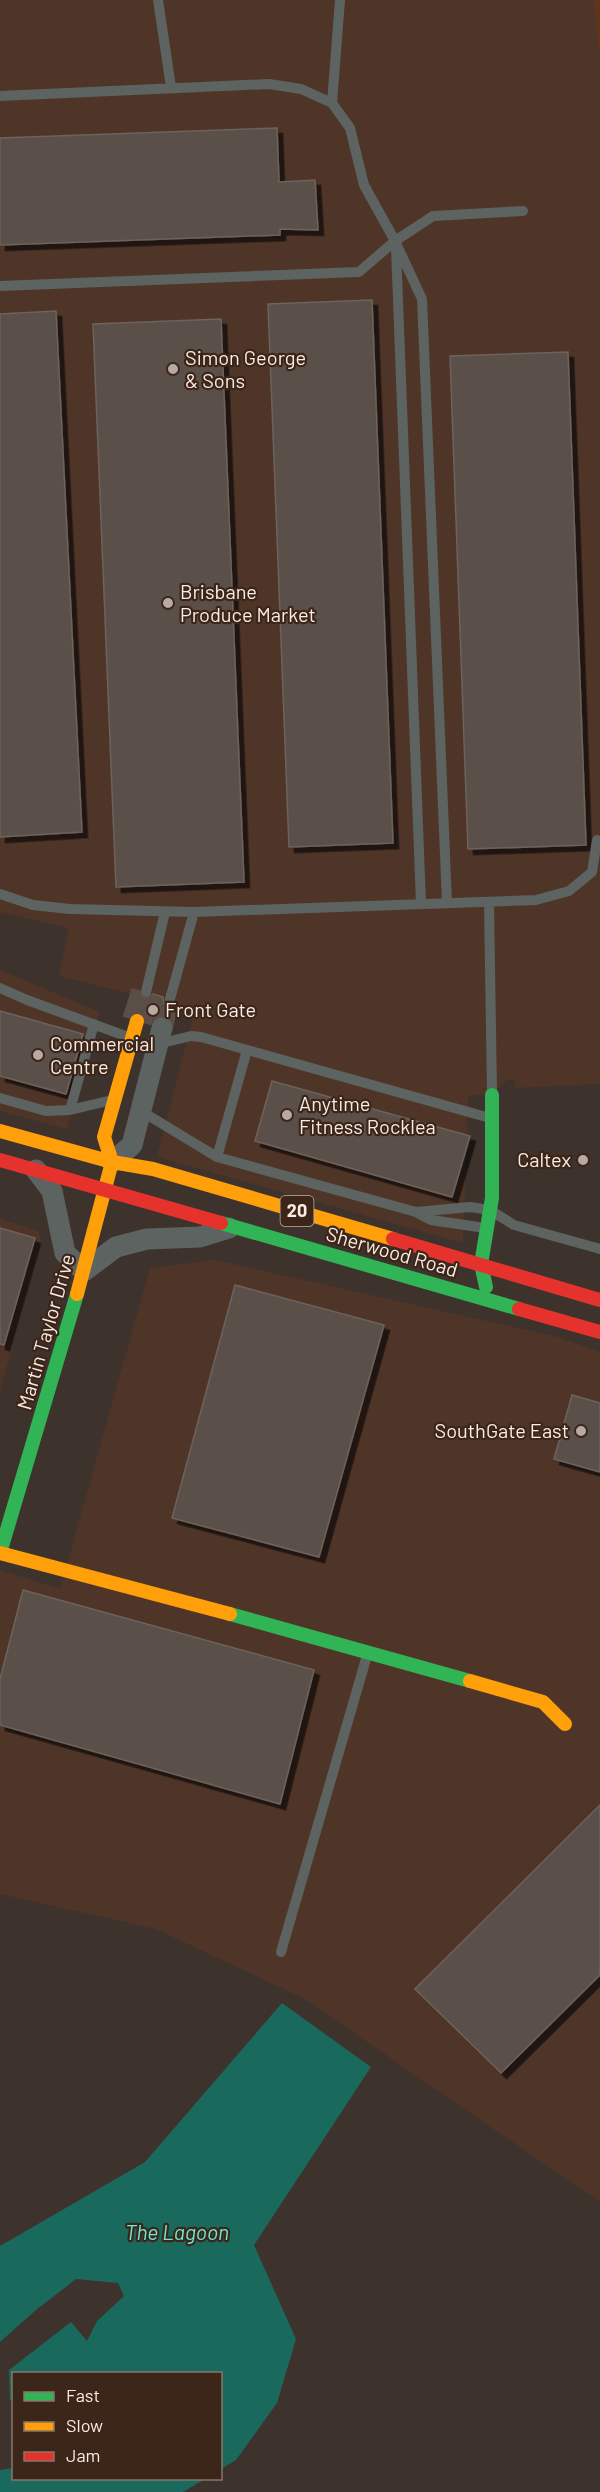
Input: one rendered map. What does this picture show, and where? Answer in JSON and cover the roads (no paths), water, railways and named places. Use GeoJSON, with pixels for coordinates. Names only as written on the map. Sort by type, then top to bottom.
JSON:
{"type":"FeatureCollection","features":[{"type":"Feature","properties":{"kind":"street"},"geometry":{"type":"LineString","coordinates":[[137,1021],[148,1039],[141,1111],[132,1145],[112,1162],[104,1137],[115,1099],[148,1039]]}},
{"type":"Feature","properties":{"kind":"street"},"geometry":{"type":"LineString","coordinates":[[489,1299],[481,1264],[492,1198],[492,1095]]}},
{"type":"Feature","properties":{"kind":"street","name":"Sherwood Road"},"geometry":{"type":"LineString","coordinates":[[0,1131],[112,1162],[153,1170],[600,1300]]}},
{"type":"Feature","properties":{"kind":"street","name":"Sherwood Road"},"geometry":{"type":"LineString","coordinates":[[0,1160],[600,1332]]}},
{"type":"Feature","properties":{"kind":"street","name":"Martin Taylor Drive"},"geometry":{"type":"LineString","coordinates":[[0,1553],[84,1271],[112,1162]]}},
{"type":"Feature","properties":{"kind":"street"},"geometry":{"type":"LineString","coordinates":[[36,1170],[52,1191],[65,1252],[84,1271],[116,1247],[147,1239],[200,1237],[233,1227]]}},
{"type":"Feature","properties":{"kind":"street"},"geometry":{"type":"LineString","coordinates":[[0,1553],[368,1651],[543,1702],[565,1724]]}},
{"type":"Feature","properties":{"kind":"lane"},"geometry":{"type":"LineString","coordinates":[[158,0],[171,87]]}},
{"type":"Feature","properties":{"kind":"lane"},"geometry":{"type":"LineString","coordinates":[[332,103],[340,0]]}},
{"type":"Feature","properties":{"kind":"lane"},"geometry":{"type":"LineString","coordinates":[[0,96],[268,84],[301,89],[332,103],[350,128],[364,185],[396,241],[422,299],[447,903]]}},
{"type":"Feature","properties":{"kind":"lane"},"geometry":{"type":"LineString","coordinates":[[0,286],[359,272],[396,241],[433,216],[523,211]]}},
{"type":"Feature","properties":{"kind":"lane"},"geometry":{"type":"LineString","coordinates":[[396,241],[422,904]]}},
{"type":"Feature","properties":{"kind":"lane"},"geometry":{"type":"LineString","coordinates":[[0,894],[33,905],[70,909],[165,912],[536,900],[569,891],[592,872],[597,840]]}},
{"type":"Feature","properties":{"kind":"lane"},"geometry":{"type":"LineString","coordinates":[[489,902],[492,1095]]}},
{"type":"Feature","properties":{"kind":"lane"},"geometry":{"type":"LineString","coordinates":[[146,992],[165,912]]}},
{"type":"Feature","properties":{"kind":"lane"},"geometry":{"type":"LineString","coordinates":[[170,999],[194,912]]}},
{"type":"Feature","properties":{"kind":"lane"},"geometry":{"type":"LineString","coordinates":[[0,988],[94,1024],[148,1039],[191,1036],[492,1118]]}},
{"type":"Feature","properties":{"kind":"lane"},"geometry":{"type":"LineString","coordinates":[[70,1110],[94,1024]]}},
{"type":"Feature","properties":{"kind":"lane"},"geometry":{"type":"LineString","coordinates":[[217,1156],[246,1050]]}},
{"type":"Feature","properties":{"kind":"lane"},"geometry":{"type":"LineString","coordinates":[[0,1098],[46,1111],[70,1110],[115,1099]]}},
{"type":"Feature","properties":{"kind":"lane"},"geometry":{"type":"LineString","coordinates":[[141,1111],[217,1156],[416,1212],[432,1220],[488,1229]]}},
{"type":"Feature","properties":{"kind":"lane"},"geometry":{"type":"LineString","coordinates":[[416,1212],[471,1207],[490,1210],[514,1225],[600,1250]]}},
{"type":"Feature","properties":{"kind":"lane"},"geometry":{"type":"LineString","coordinates":[[281,1952],[368,1651]]}},
{"type":"Feature","properties":{"kind":"water","name":"The Lagoon"},"geometry":{"type":"Polygon","coordinates":[[[282,2003],[371,2067],[254,2245],[296,2339],[277,2403],[236,2460],[222,2468],[222,2372],[12,2372],[12,2401],[10,2400],[9,2370],[71,2322],[87,2341],[97,2321],[124,2296],[118,2283],[76,2279],[0,2342],[0,2246],[145,2162],[282,2003]]]}},
{"type":"Feature","properties":{"kind":"water"},"geometry":{"type":"Polygon","coordinates":[[[12,2468],[12,2480],[203,2480],[183,2492],[0,2492],[0,2470],[12,2468]]]}},
{"type":"Feature","properties":{"kind":"tunnel"},"geometry":{"type":"LineString","coordinates":[[137,1021],[146,992]]}},
{"type":"Feature","properties":{"kind":"tunnel"},"geometry":{"type":"LineString","coordinates":[[162,1028],[170,999]]}},
{"type":"Feature","properties":{"kind":"place","name":"Simon George & Sons"},"geometry":{"type":"Point","coordinates":[173,369]}},
{"type":"Feature","properties":{"kind":"place","name":"Brisbane Produce Market"},"geometry":{"type":"Point","coordinates":[168,603]}},
{"type":"Feature","properties":{"kind":"place","name":"Front Gate"},"geometry":{"type":"Point","coordinates":[153,1010]}},
{"type":"Feature","properties":{"kind":"place","name":"Commercial Centre"},"geometry":{"type":"Point","coordinates":[38,1055]}},
{"type":"Feature","properties":{"kind":"place","name":"Anytime Fitness Rocklea"},"geometry":{"type":"Point","coordinates":[287,1115]}},
{"type":"Feature","properties":{"kind":"place","name":"Caltex"},"geometry":{"type":"Point","coordinates":[583,1160]}},
{"type":"Feature","properties":{"kind":"place","name":"SouthGate East"},"geometry":{"type":"Point","coordinates":[581,1431]}}]}
